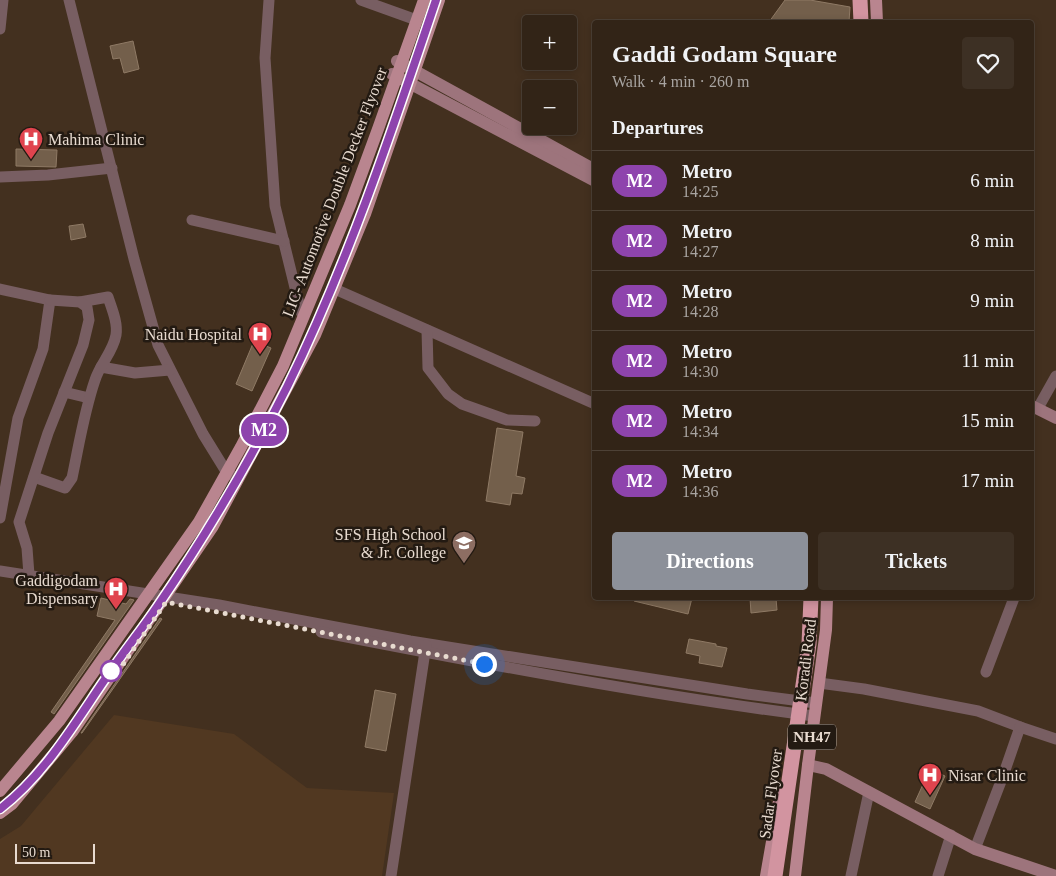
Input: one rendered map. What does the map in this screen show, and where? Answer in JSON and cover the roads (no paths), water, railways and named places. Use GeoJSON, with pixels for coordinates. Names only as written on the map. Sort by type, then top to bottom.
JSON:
{"type":"FeatureCollection","features":[{"type":"Feature","properties":{"kind":"highway"},"geometry":{"type":"LineString","coordinates":[[860,0],[862,20]]}},
{"type":"Feature","properties":{"kind":"highway"},"geometry":{"type":"LineString","coordinates":[[868,0],[869,20]]}},
{"type":"Feature","properties":{"kind":"highway","name":"Sadar Flyover"},"geometry":{"type":"LineString","coordinates":[[775,876],[809,644],[811,600]]}},
{"type":"Feature","properties":{"kind":"highway","name":"Sadar Flyover"},"geometry":{"type":"LineString","coordinates":[[783,876],[815,650],[817,600]]}},
{"type":"Feature","properties":{"kind":"main road"},"geometry":{"type":"LineString","coordinates":[[0,784],[53,721],[140,594],[195,522],[278,367],[348,200],[418,0]]}},
{"type":"Feature","properties":{"kind":"main road","name":"LIC- Automotive Double Decker Flyover"},"geometry":{"type":"LineString","coordinates":[[0,791],[59,721],[199,522],[240,447],[282,366],[346,214],[424,0]]}},
{"type":"Feature","properties":{"kind":"main road","name":"LIC- Automotive Double Decker Flyover"},"geometry":{"type":"LineString","coordinates":[[0,815],[12,804],[72,732],[218,518],[315,335],[365,214],[440,0]]}},
{"type":"Feature","properties":{"kind":"main road"},"geometry":{"type":"LineString","coordinates":[[0,815],[16,805],[76,733],[213,534],[298,380],[372,208],[444,0]]}},
{"type":"Feature","properties":{"kind":"main road"},"geometry":{"type":"LineString","coordinates":[[854,0],[854,20]]}},
{"type":"Feature","properties":{"kind":"main road"},"geometry":{"type":"LineString","coordinates":[[876,0],[877,20]]}},
{"type":"Feature","properties":{"kind":"main road"},"geometry":{"type":"LineString","coordinates":[[877,20],[881,0]]}},
{"type":"Feature","properties":{"kind":"main road"},"geometry":{"type":"LineString","coordinates":[[397,61],[592,168]]}},
{"type":"Feature","properties":{"kind":"main road"},"geometry":{"type":"LineString","coordinates":[[392,74],[592,179]]}},
{"type":"Feature","properties":{"kind":"main road"},"geometry":{"type":"LineString","coordinates":[[1034,406],[1056,418]]}},
{"type":"Feature","properties":{"kind":"main road","name":"NH47"},"geometry":{"type":"LineString","coordinates":[[766,876],[786,762],[801,660],[805,600]]}},
{"type":"Feature","properties":{"kind":"main road","name":"Koradi Road"},"geometry":{"type":"LineString","coordinates":[[795,876],[826,630],[827,600]]}},
{"type":"Feature","properties":{"kind":"main road"},"geometry":{"type":"LineString","coordinates":[[808,766],[826,769],[975,849],[1056,876]]}},
{"type":"Feature","properties":{"kind":"street"},"geometry":{"type":"LineString","coordinates":[[0,29],[3,0]]}},
{"type":"Feature","properties":{"kind":"street"},"geometry":{"type":"LineString","coordinates":[[69,0],[134,259],[158,345],[203,434],[224,468],[241,483]]}},
{"type":"Feature","properties":{"kind":"street"},"geometry":{"type":"LineString","coordinates":[[270,0],[265,58],[275,206],[301,312]]}},
{"type":"Feature","properties":{"kind":"street"},"geometry":{"type":"LineString","coordinates":[[361,0],[411,18]]}},
{"type":"Feature","properties":{"kind":"street"},"geometry":{"type":"LineString","coordinates":[[0,177],[48,175],[112,168]]}},
{"type":"Feature","properties":{"kind":"street"},"geometry":{"type":"LineString","coordinates":[[192,220],[284,241]]}},
{"type":"Feature","properties":{"kind":"street"},"geometry":{"type":"LineString","coordinates":[[0,289],[50,300],[80,302],[108,298],[116,328],[116,337],[111,350],[96,377],[89,398],[69,485],[65,488],[34,477]]}},
{"type":"Feature","properties":{"kind":"street"},"geometry":{"type":"LineString","coordinates":[[337,290],[592,403]]}},
{"type":"Feature","properties":{"kind":"street"},"geometry":{"type":"LineString","coordinates":[[0,518],[18,418],[42,349],[50,300]]}},
{"type":"Feature","properties":{"kind":"street"},"geometry":{"type":"LineString","coordinates":[[29,575],[27,548],[19,522],[48,433],[83,344],[89,320],[86,306],[80,302]]}},
{"type":"Feature","properties":{"kind":"street"},"geometry":{"type":"LineString","coordinates":[[427,330],[428,368],[448,394],[462,404],[507,420],[535,421]]}},
{"type":"Feature","properties":{"kind":"street"},"geometry":{"type":"LineString","coordinates":[[101,368],[135,373],[170,370]]}},
{"type":"Feature","properties":{"kind":"street"},"geometry":{"type":"LineString","coordinates":[[1034,406],[1056,376]]}},
{"type":"Feature","properties":{"kind":"street"},"geometry":{"type":"LineString","coordinates":[[64,392],[89,398]]}},
{"type":"Feature","properties":{"kind":"street"},"geometry":{"type":"LineString","coordinates":[[0,571],[168,599],[426,648],[816,703]]}},
{"type":"Feature","properties":{"kind":"street"},"geometry":{"type":"LineString","coordinates":[[986,672],[1013,600]]}},
{"type":"Feature","properties":{"kind":"street"},"geometry":{"type":"LineString","coordinates":[[426,648],[503,668],[744,707],[814,716]]}},
{"type":"Feature","properties":{"kind":"street"},"geometry":{"type":"LineString","coordinates":[[391,876],[426,648]]}},
{"type":"Feature","properties":{"kind":"street"},"geometry":{"type":"LineString","coordinates":[[819,683],[864,689],[978,711],[1056,739]]}},
{"type":"Feature","properties":{"kind":"street"},"geometry":{"type":"LineString","coordinates":[[975,849],[1020,727]]}},
{"type":"Feature","properties":{"kind":"street"},"geometry":{"type":"LineString","coordinates":[[851,876],[869,792]]}},
{"type":"Feature","properties":{"kind":"street"},"geometry":{"type":"LineString","coordinates":[[938,876],[950,836]]}},
{"type":"Feature","properties":{"kind":"railway"},"geometry":{"type":"LineString","coordinates":[[0,809],[50,760],[157,606],[213,521],[252,454],[287,387],[341,266],[397,118],[436,0]]}},
{"type":"Feature","properties":{"kind":"metro line","name":"M2"},"geometry":{"type":"LineString","coordinates":[[0,809],[50,760],[158,606],[213,521],[252,454],[287,387],[341,266],[397,118],[436,0]]}},
{"type":"Feature","properties":{"kind":"place","name":"Mahima Clinic"},"geometry":{"type":"Point","coordinates":[31,160]}},
{"type":"Feature","properties":{"kind":"place","name":"Naidu Hospital"},"geometry":{"type":"Point","coordinates":[260,355]}},
{"type":"Feature","properties":{"kind":"place","name":"SFS High School & Jr. College"},"geometry":{"type":"Point","coordinates":[464,564]}},
{"type":"Feature","properties":{"kind":"place","name":"Gaddigodam Dispensary"},"geometry":{"type":"Point","coordinates":[116,610]}},
{"type":"Feature","properties":{"kind":"place","name":"Nisar Clinic"},"geometry":{"type":"Point","coordinates":[930,796]}}]}
